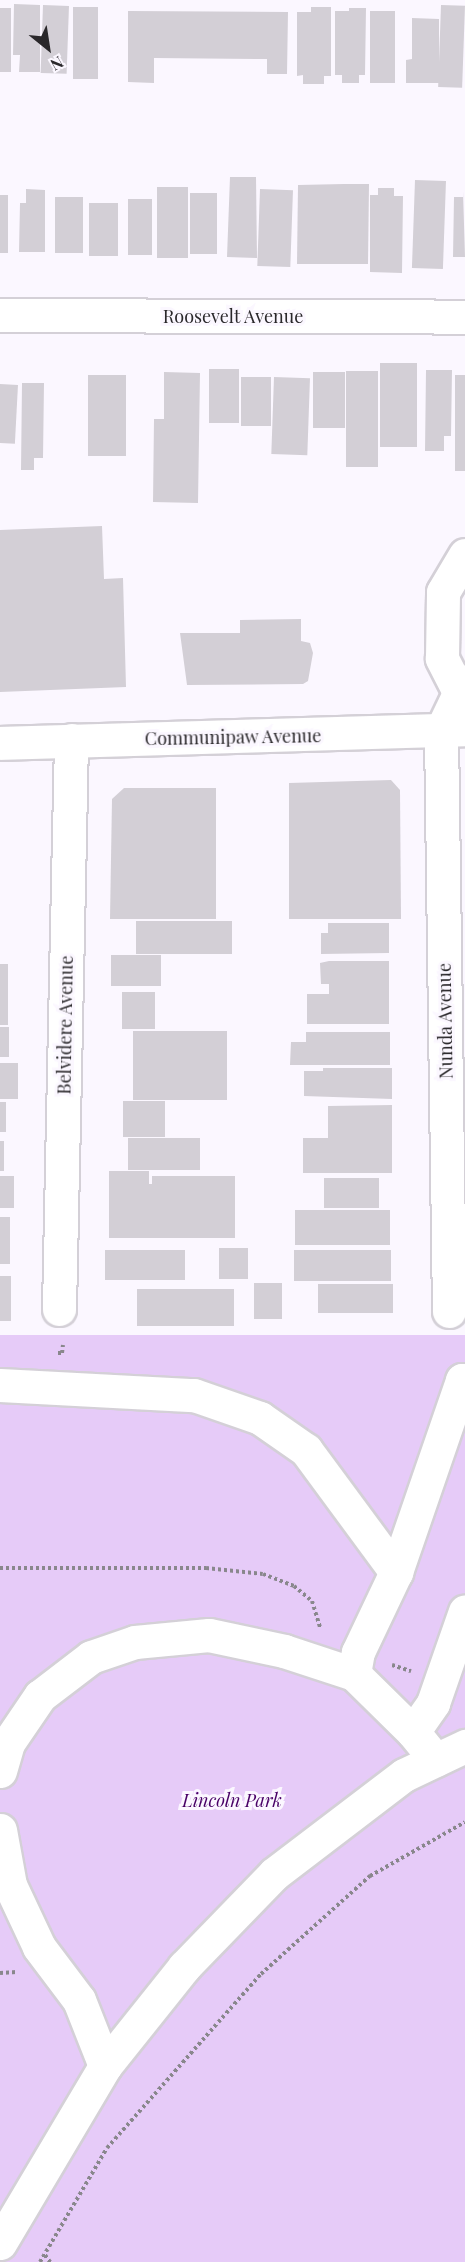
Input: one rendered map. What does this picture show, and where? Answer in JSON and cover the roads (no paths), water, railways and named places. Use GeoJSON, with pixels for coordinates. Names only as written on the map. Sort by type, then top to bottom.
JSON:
{"type":"FeatureCollection","features":[{"type":"Feature","properties":{"kind":"street","name":"Roosevelt Avenue"},"geometry":{"type":"LineString","coordinates":[[0,315],[465,317]]}},
{"type":"Feature","properties":{"kind":"street"},"geometry":{"type":"LineString","coordinates":[[453,730],[461,686],[442,658],[443,592],[465,555]]}},
{"type":"Feature","properties":{"kind":"street","name":"Communipaw Avenue"},"geometry":{"type":"LineString","coordinates":[[0,743],[453,730]]}},
{"type":"Feature","properties":{"kind":"street","name":"Nunda Avenue"},"geometry":{"type":"LineString","coordinates":[[449,1311],[453,730]]}},
{"type":"Feature","properties":{"kind":"street","name":"Belvidere Avenue"},"geometry":{"type":"LineString","coordinates":[[59,1309],[71,740]]}},
{"type":"Feature","properties":{"kind":"street"},"geometry":{"type":"LineString","coordinates":[[356,1663],[396,1572],[462,1380],[465,1381]]}},
{"type":"Feature","properties":{"kind":"street"},"geometry":{"type":"LineString","coordinates":[[0,1384],[194,1395],[260,1418],[306,1450],[396,1572]]}},
{"type":"Feature","properties":{"kind":"street"},"geometry":{"type":"LineString","coordinates":[[413,1732],[433,1703],[465,1611]]}},
{"type":"Feature","properties":{"kind":"street"},"geometry":{"type":"LineString","coordinates":[[0,1771],[8,1743],[40,1696],[91,1657],[135,1642],[208,1635],[356,1663],[436,1760]]}},
{"type":"Feature","properties":{"kind":"street"},"geometry":{"type":"LineString","coordinates":[[0,2243],[105,2066],[184,1967],[274,1874],[404,1774],[465,1746]]}},
{"type":"Feature","properties":{"kind":"street"},"geometry":{"type":"LineString","coordinates":[[0,1830],[10,1885],[39,1947],[79,2000],[105,2066]]}},
{"type":"Feature","properties":{"kind":"park label","name":"Lincoln Park"},"geometry":{"type":"Point","coordinates":[232,1800]}}]}
